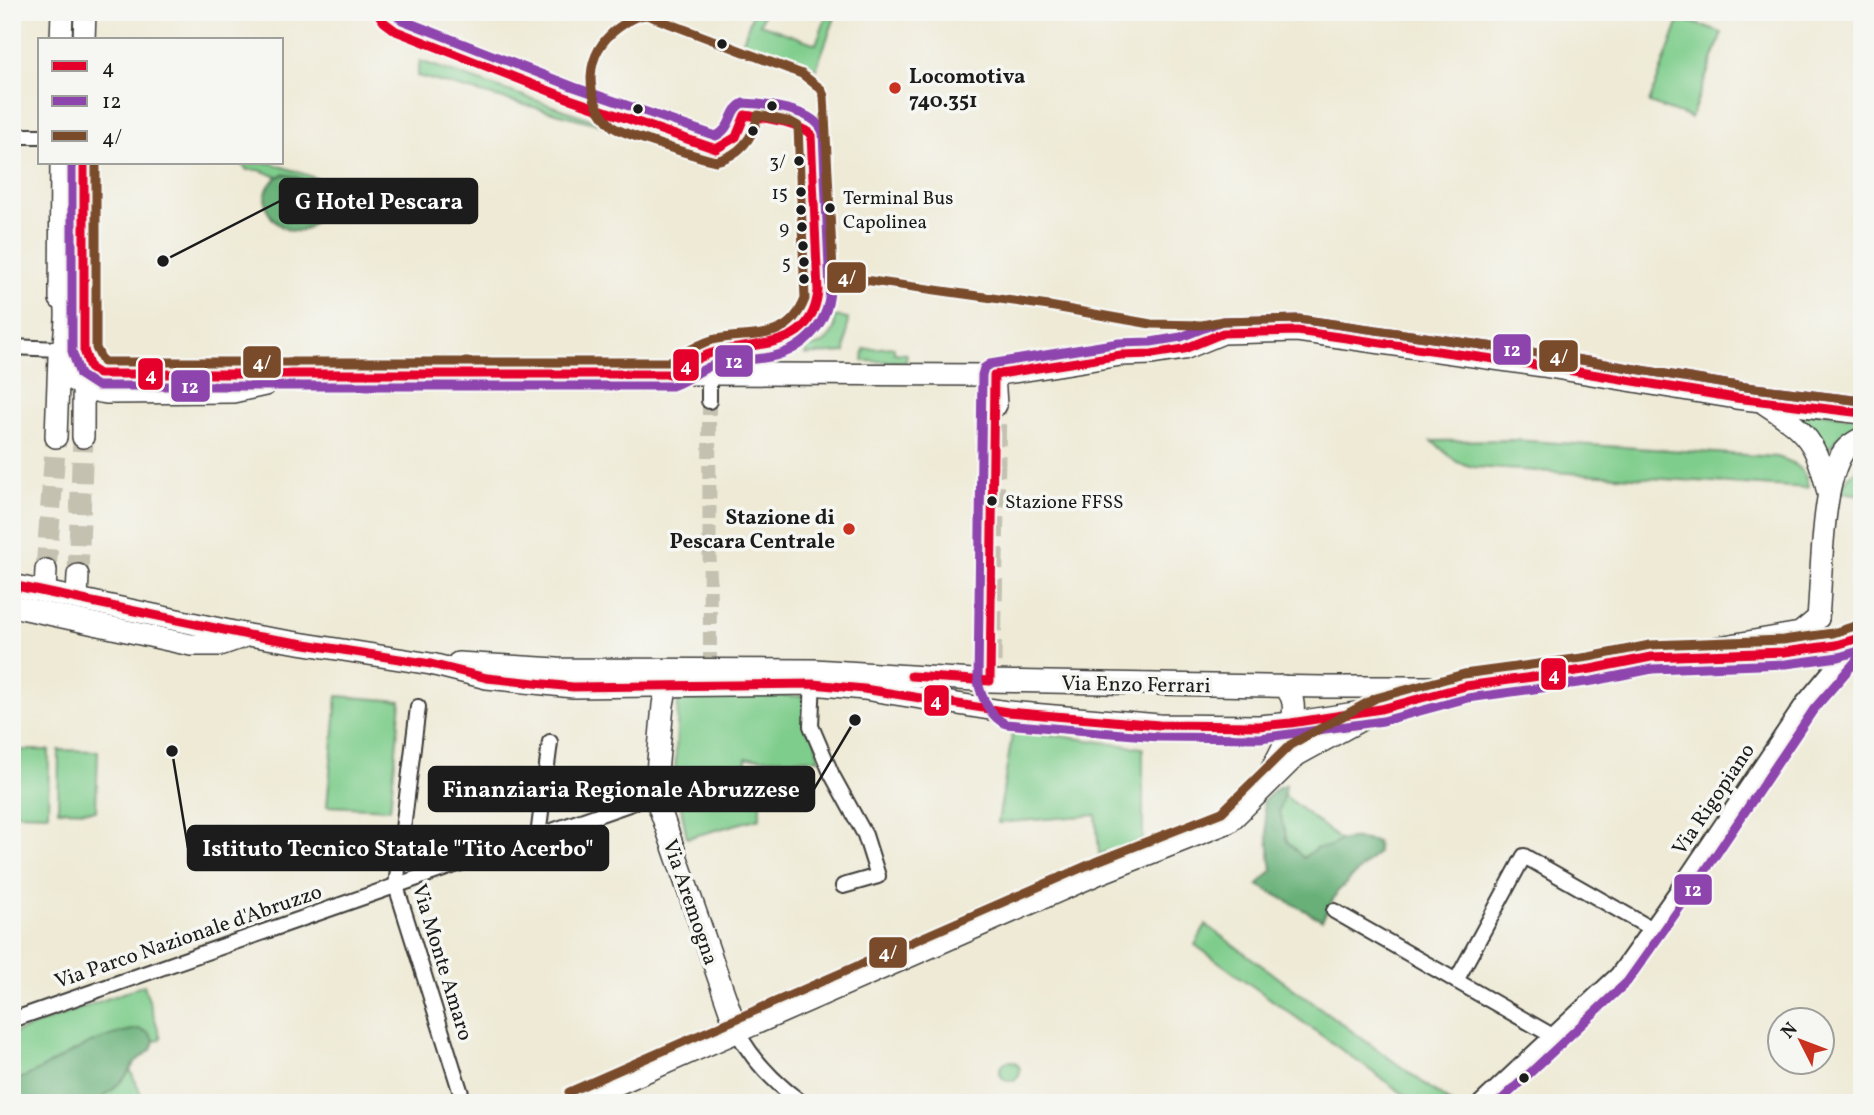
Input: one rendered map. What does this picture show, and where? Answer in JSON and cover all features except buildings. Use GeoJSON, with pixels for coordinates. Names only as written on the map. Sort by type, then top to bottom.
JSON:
{"type":"FeatureCollection","features":[{"type":"Feature","properties":{"kind":"main road"},"geometry":{"type":"LineString","coordinates":[[61,38],[62,12]]}},
{"type":"Feature","properties":{"kind":"main road"},"geometry":{"type":"LineString","coordinates":[[84,38],[85,12]]}},
{"type":"Feature","properties":{"kind":"main road"},"geometry":{"type":"LineString","coordinates":[[56,438],[61,287],[61,164]]}},
{"type":"Feature","properties":{"kind":"main road"},"geometry":{"type":"LineString","coordinates":[[83,437],[84,164]]}},
{"type":"Feature","properties":{"kind":"main road"},"geometry":{"type":"LineString","coordinates":[[61,287],[65,302],[64,363],[70,375],[83,387],[106,393],[233,392],[312,375]]}},
{"type":"Feature","properties":{"kind":"main road"},"geometry":{"type":"LineString","coordinates":[[84,350],[90,368],[102,375],[994,375],[1121,355],[1184,349],[1223,333],[1297,331],[1761,401],[1862,413]]}},
{"type":"Feature","properties":{"kind":"main road"},"geometry":{"type":"LineString","coordinates":[[994,375],[996,405]]}},
{"type":"Feature","properties":{"kind":"main road"},"geometry":{"type":"LineString","coordinates":[[84,415],[92,402],[106,393]]}},
{"type":"Feature","properties":{"kind":"main road"},"geometry":{"type":"LineString","coordinates":[[1761,401],[1788,419],[1809,438],[1815,449],[1828,495]]}},
{"type":"Feature","properties":{"kind":"main road"},"geometry":{"type":"LineString","coordinates":[[1862,438],[1844,452],[1835,470],[1828,495],[1818,618],[1840,631],[1862,637]]}},
{"type":"Feature","properties":{"kind":"main road"},"geometry":{"type":"LineString","coordinates":[[43,602],[47,570]]}},
{"type":"Feature","properties":{"kind":"main road"},"geometry":{"type":"LineString","coordinates":[[77,598],[78,575]]}},
{"type":"Feature","properties":{"kind":"main road"},"geometry":{"type":"LineString","coordinates":[[12,585],[43,602]]}},
{"type":"Feature","properties":{"kind":"main road","name":"Via Enzo Ferrari"},"geometry":{"type":"LineString","coordinates":[[43,602],[77,598],[248,635],[431,664],[487,678],[534,683],[573,687],[665,687],[710,672]]}},
{"type":"Feature","properties":{"kind":"main road"},"geometry":{"type":"LineString","coordinates":[[12,606],[43,602]]}},
{"type":"Feature","properties":{"kind":"main road","name":"Via Enzo Ferrari"},"geometry":{"type":"LineString","coordinates":[[43,602],[191,645],[220,645],[248,635]]}},
{"type":"Feature","properties":{"kind":"main road","name":"Via Enzo Ferrari"},"geometry":{"type":"LineString","coordinates":[[431,664],[468,662],[557,668],[680,670],[813,677],[991,671],[1283,686],[1466,686],[1591,669],[1800,633],[1818,618]]}},
{"type":"Feature","properties":{"kind":"main road","name":"Via Enzo Ferrari"},"geometry":{"type":"LineString","coordinates":[[1651,657],[1784,652],[1836,645],[1862,637]]}},
{"type":"Feature","properties":{"kind":"main road"},"geometry":{"type":"LineString","coordinates":[[665,687],[680,670]]}},
{"type":"Feature","properties":{"kind":"main road"},"geometry":{"type":"LineString","coordinates":[[991,671],[998,701],[1008,712]]}},
{"type":"Feature","properties":{"kind":"main road","name":"Via Enzo Ferrari"},"geometry":{"type":"LineString","coordinates":[[813,677],[864,689],[1008,712],[1159,725],[1259,726],[1291,723],[1381,709],[1466,686]]}},
{"type":"Feature","properties":{"kind":"main road"},"geometry":{"type":"LineString","coordinates":[[1258,792],[1284,748],[1291,723],[1293,698],[1283,686]]}},
{"type":"Feature","properties":{"kind":"main road","name":"Via Aremogna"},"geometry":{"type":"LineString","coordinates":[[665,687],[655,795],[737,1031]]}},
{"type":"Feature","properties":{"kind":"main road"},"geometry":{"type":"LineString","coordinates":[[1324,687],[1313,691],[1308,701],[1312,712],[1325,716]]}},
{"type":"Feature","properties":{"kind":"main road"},"geometry":{"type":"LineString","coordinates":[[574,1103],[1100,873],[1229,822],[1297,755],[1381,709]]}},
{"type":"Feature","properties":{"kind":"street"},"geometry":{"type":"LineString","coordinates":[[12,136],[38,136]]}},
{"type":"Feature","properties":{"kind":"street"},"geometry":{"type":"LineString","coordinates":[[12,346],[59,349]]}},
{"type":"Feature","properties":{"kind":"street"},"geometry":{"type":"LineString","coordinates":[[709,374],[709,401]]}},
{"type":"Feature","properties":{"kind":"street","name":"Via Rigopiano"},"geometry":{"type":"LineString","coordinates":[[1480,1103],[1618,974],[1804,702],[1843,655],[1862,637]]}},
{"type":"Feature","properties":{"kind":"street"},"geometry":{"type":"LineString","coordinates":[[813,677],[811,726],[832,775],[865,835],[878,876],[843,887]]}},
{"type":"Feature","properties":{"kind":"street","name":"Via Monte Amaro"},"geometry":{"type":"LineString","coordinates":[[418,707],[396,886],[464,1103]]}},
{"type":"Feature","properties":{"kind":"street"},"geometry":{"type":"LineString","coordinates":[[538,836],[550,741]]}},
{"type":"Feature","properties":{"kind":"street","name":"Via Parco Nazionale d'Abruzzo"},"geometry":{"type":"LineString","coordinates":[[12,1020],[655,795]]}},
{"type":"Feature","properties":{"kind":"street"},"geometry":{"type":"LineString","coordinates":[[1456,981],[1524,856],[1650,928]]}},
{"type":"Feature","properties":{"kind":"street"},"geometry":{"type":"LineString","coordinates":[[1334,911],[1551,1035]]}},
{"type":"Feature","properties":{"kind":"street"},"geometry":{"type":"LineString","coordinates":[[737,1031],[746,1048],[769,1074],[802,1103]]}},
{"type":"Feature","properties":{"kind":"green space"},"geometry":{"type":"Polygon","coordinates":[[[753,12],[764,12],[760,24],[816,44],[828,12],[837,12],[816,69],[742,44],[753,12]]]}},
{"type":"Feature","properties":{"kind":"green space"},"geometry":{"type":"Polygon","coordinates":[[[1680,18],[1722,33],[1691,118],[1649,103],[1680,18]]]}},
{"type":"Feature","properties":{"kind":"green space"},"geometry":{"type":"Polygon","coordinates":[[[420,61],[635,134],[417,76],[420,61]]]}},
{"type":"Feature","properties":{"kind":"green space"},"geometry":{"type":"Polygon","coordinates":[[[242,164],[274,164],[354,191],[359,179],[367,187],[367,195],[363,201],[351,203],[259,170],[247,170],[242,164]]]}},
{"type":"Feature","properties":{"kind":"green space"},"geometry":{"type":"Polygon","coordinates":[[[283,174],[312,184],[319,196],[322,213],[306,229],[286,229],[270,215],[266,194],[271,183],[283,174]]]}},
{"type":"Feature","properties":{"kind":"green space"},"geometry":{"type":"Polygon","coordinates":[[[833,316],[848,318],[845,352],[805,355],[807,347],[819,345],[832,334],[835,322],[833,316]]]}},
{"type":"Feature","properties":{"kind":"green space"},"geometry":{"type":"Polygon","coordinates":[[[894,347],[894,353],[907,354],[906,362],[863,361],[864,349],[894,347]]]}},
{"type":"Feature","properties":{"kind":"green space"},"geometry":{"type":"Polygon","coordinates":[[[1779,406],[1862,419],[1862,424],[1840,435],[1826,455],[1813,431],[1779,406]]]}},
{"type":"Feature","properties":{"kind":"green space"},"geometry":{"type":"Polygon","coordinates":[[[1513,440],[1777,457],[1789,461],[1802,471],[1808,488],[1473,467],[1457,462],[1432,441],[1513,440]]]}},
{"type":"Feature","properties":{"kind":"green space"},"geometry":{"type":"Polygon","coordinates":[[[1862,469],[1862,495],[1841,492],[1848,477],[1862,469]]]}},
{"type":"Feature","properties":{"kind":"green space"},"geometry":{"type":"Polygon","coordinates":[[[337,696],[401,701],[390,809],[327,806],[337,696]]]}},
{"type":"Feature","properties":{"kind":"green space"},"geometry":{"type":"Polygon","coordinates":[[[682,696],[806,696],[819,759],[746,758],[745,778],[760,778],[760,818],[687,838],[675,777],[678,700],[682,696]]]}},
{"type":"Feature","properties":{"kind":"green space"},"geometry":{"type":"Polygon","coordinates":[[[1013,729],[1143,748],[1143,841],[1099,854],[1096,815],[998,823],[1013,729]]]}},
{"type":"Feature","properties":{"kind":"green space"},"geometry":{"type":"Polygon","coordinates":[[[12,750],[49,750],[48,814],[12,813],[12,750]]]}},
{"type":"Feature","properties":{"kind":"green space"},"geometry":{"type":"Polygon","coordinates":[[[59,750],[98,751],[96,811],[58,810],[59,750]]]}},
{"type":"Feature","properties":{"kind":"green space"},"geometry":{"type":"Polygon","coordinates":[[[1286,785],[1279,811],[1287,841],[1303,858],[1317,848],[1328,847],[1343,840],[1377,842],[1378,852],[1337,892],[1322,920],[1258,885],[1272,870],[1263,801],[1279,787],[1286,785]]]}},
{"type":"Feature","properties":{"kind":"green space"},"geometry":{"type":"Polygon","coordinates":[[[1283,794],[1341,841],[1329,848],[1317,848],[1303,858],[1287,842],[1279,811],[1283,794]]]}},
{"type":"Feature","properties":{"kind":"green space"},"geometry":{"type":"Polygon","coordinates":[[[1206,925],[1451,1103],[1416,1103],[1195,945],[1206,925]]]}},
{"type":"Feature","properties":{"kind":"green space"},"geometry":{"type":"Polygon","coordinates":[[[144,985],[161,1038],[124,1056],[145,1103],[12,1103],[12,1034],[144,985]]]}},
{"type":"Feature","properties":{"kind":"green space"},"geometry":{"type":"Polygon","coordinates":[[[140,1029],[149,1033],[154,1041],[151,1050],[135,1062],[126,1076],[100,1099],[89,1103],[12,1103],[12,1081],[30,1075],[98,1040],[140,1029]]]}},
{"type":"Feature","properties":{"kind":"green space"},"geometry":{"type":"Polygon","coordinates":[[[1010,1061],[1017,1064],[1020,1071],[1017,1078],[1010,1081],[1003,1078],[1000,1071],[1003,1064],[1010,1061]]]}},
{"type":"Feature","properties":{"kind":"tunnel"},"geometry":{"type":"LineString","coordinates":[[709,401],[710,659]]}},
{"type":"Feature","properties":{"kind":"tunnel"},"geometry":{"type":"LineString","coordinates":[[991,662],[996,405]]}},
{"type":"Feature","properties":{"kind":"tunnel"},"geometry":{"type":"LineString","coordinates":[[46,570],[56,437]]}},
{"type":"Feature","properties":{"kind":"tunnel"},"geometry":{"type":"LineString","coordinates":[[78,575],[83,437]]}},
{"type":"Feature","properties":{"kind":"transit line","name":"4"},"geometry":{"type":"LineString","coordinates":[[84,164],[84,350],[90,368],[99,374],[671,374],[709,354],[780,340],[794,334],[805,324],[814,310],[818,291],[811,134],[787,123],[745,115],[736,137],[716,149],[570,99],[396,31],[384,22],[377,12]]}},
{"type":"Feature","properties":{"kind":"transit line","name":"12"},"geometry":{"type":"LineString","coordinates":[[72,164],[72,351],[80,375],[97,386],[672,386],[716,364],[777,355],[800,344],[818,326],[824,316],[830,290],[823,133],[811,118],[789,109],[743,103],[735,110],[726,128],[716,136],[574,87],[402,20],[392,12]]}},
{"type":"Feature","properties":{"kind":"transit line","name":"4/"},"geometry":{"type":"LineString","coordinates":[[96,164],[96,348],[103,362],[668,362],[712,340],[778,330],[797,314],[805,299],[798,126],[758,115],[753,131],[744,145],[732,155],[716,161],[645,140],[613,127],[596,102],[591,76],[593,62],[607,38],[618,28],[628,21],[647,15],[802,74],[821,89],[824,96],[833,271],[836,276],[1049,306],[1151,324],[1202,325],[1223,321],[1299,319],[1545,354],[1738,386],[1862,401]]}},
{"type":"Feature","properties":{"kind":"transit line","name":"12"},"geometry":{"type":"LineString","coordinates":[[1862,401],[1738,386],[1545,354],[1298,319],[1222,321],[1181,337],[1119,343],[990,364],[984,368],[982,375],[978,681],[987,706],[995,717],[1006,724],[1158,737],[1260,738],[1383,721],[1468,698],[1593,681],[1652,669],[1786,664],[1839,657],[1862,650]]}},
{"type":"Feature","properties":{"kind":"transit line","name":"4"},"geometry":{"type":"LineString","coordinates":[[911,676],[990,681],[994,375],[1121,355],[1184,349],[1223,333],[1297,331],[1543,366],[1736,398],[1862,413]]}},
{"type":"Feature","properties":{"kind":"transit line","name":"4"},"geometry":{"type":"LineString","coordinates":[[12,585],[248,635],[431,664],[487,678],[573,687],[813,684],[864,689],[1008,712],[1159,725],[1259,726],[1291,723],[1381,709],[1466,686],[1591,669],[1651,657],[1784,652],[1836,645],[1862,637]]}},
{"type":"Feature","properties":{"kind":"transit line","name":"4/"},"geometry":{"type":"LineString","coordinates":[[569,1092],[1095,862],[1222,812],[1290,745],[1376,698],[1464,674],[1589,657],[1650,645],[1783,640],[1833,633],[1858,625]]}},
{"type":"Feature","properties":{"kind":"transit line","name":"12"},"geometry":{"type":"LineString","coordinates":[[1498,1103],[1627,982],[1814,709],[1862,654]]}},
{"type":"Feature","properties":{"kind":"place","name":"Locomotiva 740.351"},"geometry":{"type":"Point","coordinates":[895,88]}},
{"type":"Feature","properties":{"kind":"place","name":"3/"},"geometry":{"type":"Point","coordinates":[799,161]}},
{"type":"Feature","properties":{"kind":"place","name":"15"},"geometry":{"type":"Point","coordinates":[801,192]}},
{"type":"Feature","properties":{"kind":"place","name":"Terminal Bus Capolinea"},"geometry":{"type":"Point","coordinates":[830,208]}},
{"type":"Feature","properties":{"kind":"place","name":"9"},"geometry":{"type":"Point","coordinates":[802,227]}},
{"type":"Feature","properties":{"kind":"place","name":"G Hotel Pescara"},"geometry":{"type":"Point","coordinates":[163,261]}},
{"type":"Feature","properties":{"kind":"place","name":"5"},"geometry":{"type":"Point","coordinates":[804,262]}},
{"type":"Feature","properties":{"kind":"place","name":"Stazione FFSS"},"geometry":{"type":"Point","coordinates":[992,501]}},
{"type":"Feature","properties":{"kind":"place","name":"Stazione di Pescara Centrale"},"geometry":{"type":"Point","coordinates":[849,529]}},
{"type":"Feature","properties":{"kind":"place","name":"Finanziaria Regionale Abruzzese"},"geometry":{"type":"Point","coordinates":[855,720]}},
{"type":"Feature","properties":{"kind":"place","name":"Istituto Tecnico Statale \"Tito Acerbo\""},"geometry":{"type":"Point","coordinates":[172,751]}}]}
